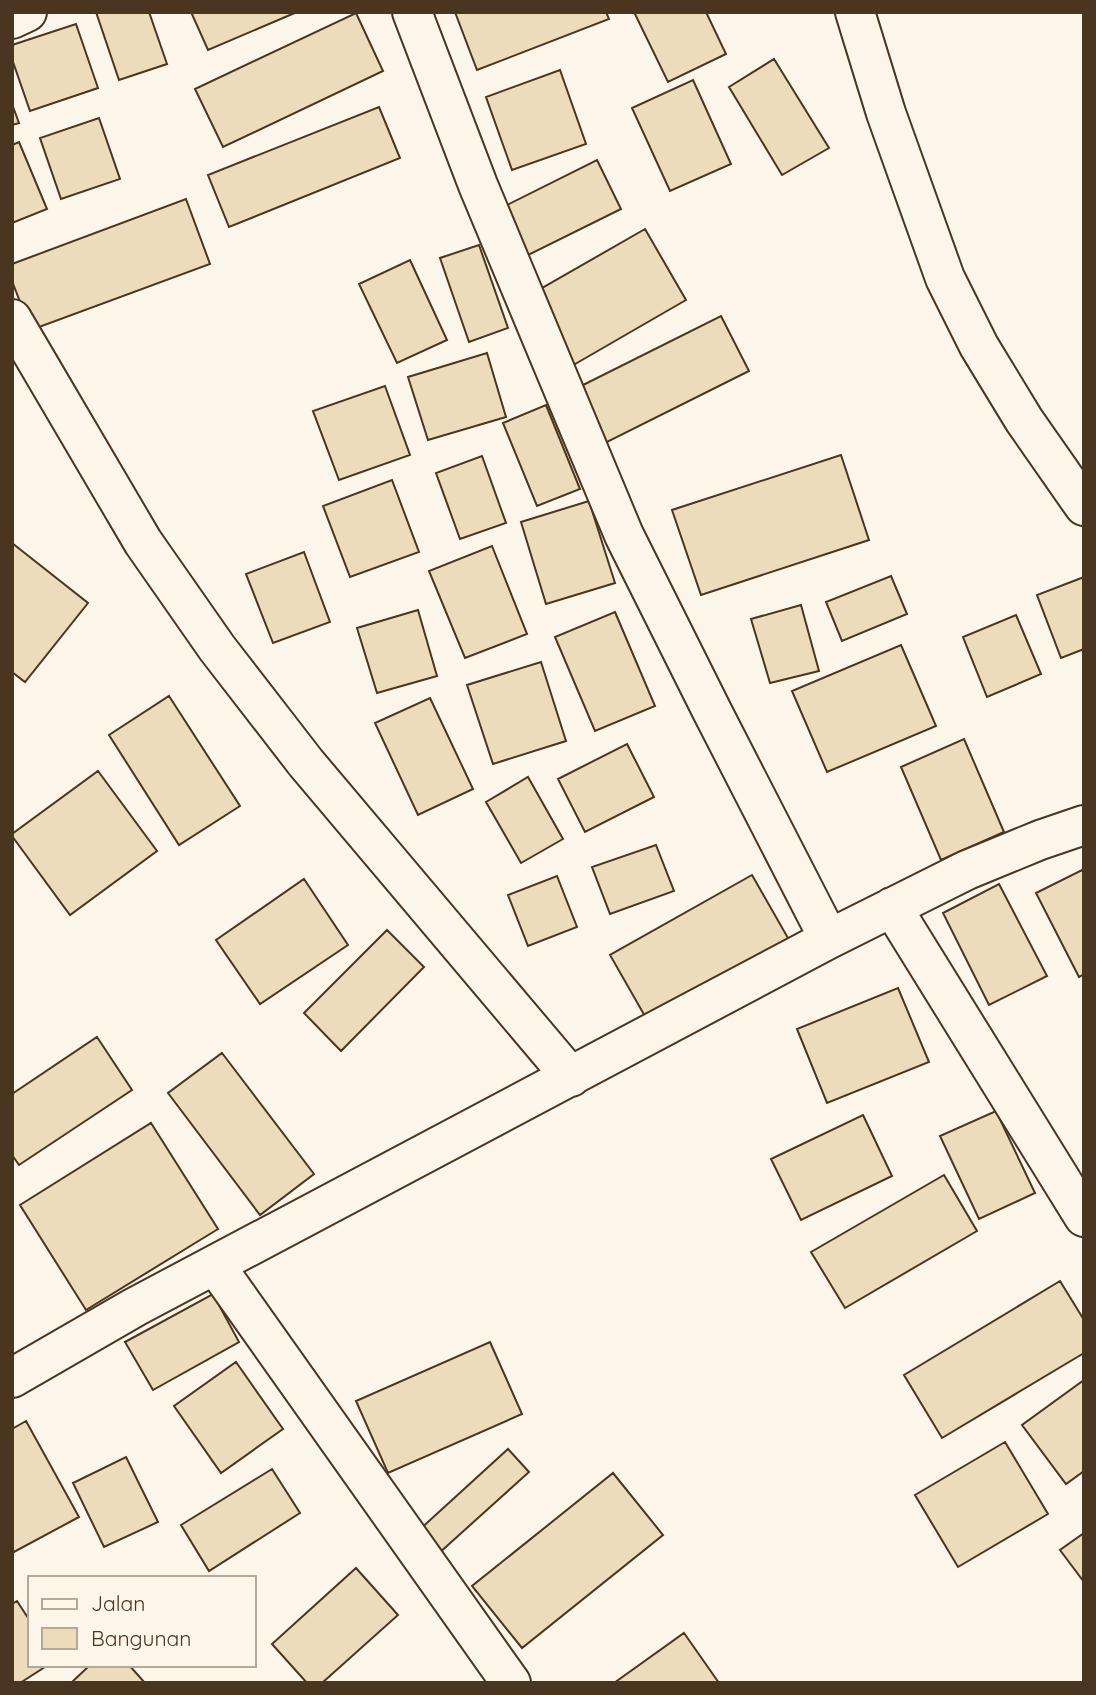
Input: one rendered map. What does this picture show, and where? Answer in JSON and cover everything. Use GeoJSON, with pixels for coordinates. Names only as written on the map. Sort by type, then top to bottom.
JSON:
{"type":"FeatureCollection","features":[{"type":"Feature","properties":{"kind":"street"},"geometry":{"type":"LineString","coordinates":[[12,19],[27,12]]}},
{"type":"Feature","properties":{"kind":"street"},"geometry":{"type":"LineString","coordinates":[[412,12],[483,197],[624,535],[829,939]]}},
{"type":"Feature","properties":{"kind":"street"},"geometry":{"type":"LineString","coordinates":[[855,12],[886,113],[945,278],[979,346],[1011,399],[1084,506]]}},
{"type":"Feature","properties":{"kind":"street"},"geometry":{"type":"LineString","coordinates":[[12,319],[143,542],[217,648],[306,763],[571,1077]]}},
{"type":"Feature","properties":{"kind":"street"},"geometry":{"type":"LineString","coordinates":[[17,1365],[135,1307],[892,907],[967,870],[1084,825]]}},
{"type":"Feature","properties":{"kind":"street"},"geometry":{"type":"LineString","coordinates":[[892,907],[1084,1217]]}},
{"type":"Feature","properties":{"kind":"street"},"geometry":{"type":"LineString","coordinates":[[215,1265],[511,1683]]}},
{"type":"Feature","properties":{"kind":"building"},"geometry":{"type":"Polygon","coordinates":[[[96,12],[149,12],[167,64],[119,80],[96,12]]]}},
{"type":"Feature","properties":{"kind":"building"},"geometry":{"type":"Polygon","coordinates":[[[191,12],[297,12],[208,50],[191,12]]]}},
{"type":"Feature","properties":{"kind":"building"},"geometry":{"type":"Polygon","coordinates":[[[455,12],[606,12],[609,19],[477,70],[455,12]]]}},
{"type":"Feature","properties":{"kind":"building"},"geometry":{"type":"Polygon","coordinates":[[[634,12],[706,12],[726,54],[668,82],[634,12]]]}},
{"type":"Feature","properties":{"kind":"building"},"geometry":{"type":"Polygon","coordinates":[[[356,13],[383,71],[223,147],[195,89],[356,13]]]}},
{"type":"Feature","properties":{"kind":"building"},"geometry":{"type":"Polygon","coordinates":[[[76,24],[98,88],[30,111],[12,59],[12,45],[76,24]]]}},
{"type":"Feature","properties":{"kind":"building"},"geometry":{"type":"Polygon","coordinates":[[[774,59],[829,148],[782,175],[729,87],[774,59]]]}},
{"type":"Feature","properties":{"kind":"building"},"geometry":{"type":"Polygon","coordinates":[[[560,70],[586,144],[512,170],[486,97],[560,70]]]}},
{"type":"Feature","properties":{"kind":"building"},"geometry":{"type":"Polygon","coordinates":[[[693,80],[731,164],[670,191],[632,108],[693,80]]]}},
{"type":"Feature","properties":{"kind":"building"},"geometry":{"type":"Polygon","coordinates":[[[12,104],[19,123],[12,125],[12,104]]]}},
{"type":"Feature","properties":{"kind":"building"},"geometry":{"type":"Polygon","coordinates":[[[379,107],[400,158],[229,227],[208,175],[379,107]]]}},
{"type":"Feature","properties":{"kind":"building"},"geometry":{"type":"Polygon","coordinates":[[[99,118],[120,179],[61,199],[40,138],[99,118]]]}},
{"type":"Feature","properties":{"kind":"building"},"geometry":{"type":"Polygon","coordinates":[[[19,142],[47,209],[12,223],[12,145],[19,142]]]}},
{"type":"Feature","properties":{"kind":"building"},"geometry":{"type":"Polygon","coordinates":[[[597,160],[621,209],[516,261],[491,213],[597,160]]]}},
{"type":"Feature","properties":{"kind":"building"},"geometry":{"type":"Polygon","coordinates":[[[186,199],[210,264],[31,330],[12,281],[12,264],[186,199]]]}},
{"type":"Feature","properties":{"kind":"building"},"geometry":{"type":"Polygon","coordinates":[[[645,229],[686,300],[570,367],[530,295],[645,229]]]}},
{"type":"Feature","properties":{"kind":"building"},"geometry":{"type":"Polygon","coordinates":[[[479,245],[508,328],[469,342],[440,258],[479,245]]]}},
{"type":"Feature","properties":{"kind":"building"},"geometry":{"type":"Polygon","coordinates":[[[410,260],[447,340],[397,363],[359,284],[410,260]]]}},
{"type":"Feature","properties":{"kind":"building"},"geometry":{"type":"Polygon","coordinates":[[[721,316],[749,371],[597,447],[569,392],[721,316]]]}},
{"type":"Feature","properties":{"kind":"building"},"geometry":{"type":"Polygon","coordinates":[[[487,353],[506,417],[428,440],[408,377],[487,353]]]}},
{"type":"Feature","properties":{"kind":"building"},"geometry":{"type":"Polygon","coordinates":[[[385,386],[410,455],[339,480],[313,411],[385,386]]]}},
{"type":"Feature","properties":{"kind":"building"},"geometry":{"type":"Polygon","coordinates":[[[546,405],[580,489],[537,506],[503,423],[546,405]]]}},
{"type":"Feature","properties":{"kind":"building"},"geometry":{"type":"Polygon","coordinates":[[[841,455],[869,540],[701,595],[672,510],[841,455]]]}},
{"type":"Feature","properties":{"kind":"building"},"geometry":{"type":"Polygon","coordinates":[[[482,456],[506,523],[460,539],[436,473],[482,456]]]}},
{"type":"Feature","properties":{"kind":"building"},"geometry":{"type":"Polygon","coordinates":[[[392,480],[419,552],[350,577],[323,506],[392,480]]]}},
{"type":"Feature","properties":{"kind":"building"},"geometry":{"type":"Polygon","coordinates":[[[589,501],[615,583],[546,604],[521,522],[589,501]]]}},
{"type":"Feature","properties":{"kind":"building"},"geometry":{"type":"Polygon","coordinates":[[[12,543],[88,603],[25,682],[12,672],[12,543]]]}},
{"type":"Feature","properties":{"kind":"building"},"geometry":{"type":"Polygon","coordinates":[[[492,546],[527,634],[465,658],[429,571],[492,546]]]}},
{"type":"Feature","properties":{"kind":"building"},"geometry":{"type":"Polygon","coordinates":[[[304,552],[330,622],[273,643],[246,574],[304,552]]]}},
{"type":"Feature","properties":{"kind":"building"},"geometry":{"type":"Polygon","coordinates":[[[891,576],[907,614],[842,641],[826,602],[891,576]]]}},
{"type":"Feature","properties":{"kind":"building"},"geometry":{"type":"Polygon","coordinates":[[[1084,577],[1084,649],[1061,658],[1037,595],[1084,577]]]}},
{"type":"Feature","properties":{"kind":"building"},"geometry":{"type":"Polygon","coordinates":[[[801,605],[819,671],[770,683],[751,619],[801,605]]]}},
{"type":"Feature","properties":{"kind":"building"},"geometry":{"type":"Polygon","coordinates":[[[418,610],[437,676],[377,693],[357,628],[418,610]]]}},
{"type":"Feature","properties":{"kind":"building"},"geometry":{"type":"Polygon","coordinates":[[[615,612],[655,706],[595,731],[555,637],[615,612]]]}},
{"type":"Feature","properties":{"kind":"building"},"geometry":{"type":"Polygon","coordinates":[[[1016,615],[1041,674],[987,697],[963,637],[1016,615]]]}},
{"type":"Feature","properties":{"kind":"building"},"geometry":{"type":"Polygon","coordinates":[[[901,645],[936,726],[827,772],[792,691],[901,645]]]}},
{"type":"Feature","properties":{"kind":"building"},"geometry":{"type":"Polygon","coordinates":[[[541,662],[566,741],[493,764],[467,685],[541,662]]]}},
{"type":"Feature","properties":{"kind":"building"},"geometry":{"type":"Polygon","coordinates":[[[169,696],[240,806],[179,845],[109,735],[169,696]]]}},
{"type":"Feature","properties":{"kind":"building"},"geometry":{"type":"Polygon","coordinates":[[[430,698],[473,789],[418,815],[375,723],[430,698]]]}},
{"type":"Feature","properties":{"kind":"building"},"geometry":{"type":"Polygon","coordinates":[[[964,739],[1004,832],[941,860],[901,767],[964,739]]]}},
{"type":"Feature","properties":{"kind":"building"},"geometry":{"type":"Polygon","coordinates":[[[627,744],[654,797],[585,832],[558,779],[627,744]]]}},
{"type":"Feature","properties":{"kind":"building"},"geometry":{"type":"Polygon","coordinates":[[[98,771],[157,851],[70,915],[12,834],[98,771]]]}},
{"type":"Feature","properties":{"kind":"building"},"geometry":{"type":"Polygon","coordinates":[[[528,777],[563,839],[521,863],[486,802],[528,777]]]}},
{"type":"Feature","properties":{"kind":"building"},"geometry":{"type":"Polygon","coordinates":[[[656,845],[674,891],[610,914],[592,867],[656,845]]]}},
{"type":"Feature","properties":{"kind":"building"},"geometry":{"type":"Polygon","coordinates":[[[1082,870],[1084,974],[1079,977],[1036,893],[1082,870]]]}},
{"type":"Feature","properties":{"kind":"building"},"geometry":{"type":"Polygon","coordinates":[[[752,875],[792,945],[650,1025],[610,955],[752,875]]]}},
{"type":"Feature","properties":{"kind":"building"},"geometry":{"type":"Polygon","coordinates":[[[557,876],[577,927],[528,946],[508,895],[557,876]]]}},
{"type":"Feature","properties":{"kind":"building"},"geometry":{"type":"Polygon","coordinates":[[[304,879],[348,945],[260,1004],[216,940],[304,879]]]}},
{"type":"Feature","properties":{"kind":"building"},"geometry":{"type":"Polygon","coordinates":[[[999,884],[1047,976],[989,1005],[943,913],[999,884]]]}},
{"type":"Feature","properties":{"kind":"building"},"geometry":{"type":"Polygon","coordinates":[[[387,930],[424,967],[341,1051],[304,1013],[387,930]]]}},
{"type":"Feature","properties":{"kind":"building"},"geometry":{"type":"Polygon","coordinates":[[[898,988],[929,1062],[827,1103],[797,1029],[898,988]]]}},
{"type":"Feature","properties":{"kind":"building"},"geometry":{"type":"Polygon","coordinates":[[[97,1037],[132,1090],[19,1165],[12,1155],[12,1094],[97,1037]]]}},
{"type":"Feature","properties":{"kind":"building"},"geometry":{"type":"Polygon","coordinates":[[[222,1053],[314,1174],[260,1215],[168,1093],[222,1053]]]}},
{"type":"Feature","properties":{"kind":"building"},"geometry":{"type":"Polygon","coordinates":[[[996,1111],[1035,1193],[979,1219],[940,1136],[996,1111]]]}},
{"type":"Feature","properties":{"kind":"building"},"geometry":{"type":"Polygon","coordinates":[[[863,1115],[892,1176],[801,1220],[771,1159],[863,1115]]]}},
{"type":"Feature","properties":{"kind":"building"},"geometry":{"type":"Polygon","coordinates":[[[151,1123],[218,1229],[86,1310],[20,1205],[151,1123]]]}},
{"type":"Feature","properties":{"kind":"building"},"geometry":{"type":"Polygon","coordinates":[[[944,1175],[977,1231],[845,1308],[811,1252],[944,1175]]]}},
{"type":"Feature","properties":{"kind":"building"},"geometry":{"type":"Polygon","coordinates":[[[1060,1281],[1084,1320],[1084,1353],[942,1438],[904,1375],[1060,1281]]]}},
{"type":"Feature","properties":{"kind":"building"},"geometry":{"type":"Polygon","coordinates":[[[213,1294],[239,1342],[153,1390],[125,1342],[213,1294]]]}},
{"type":"Feature","properties":{"kind":"building"},"geometry":{"type":"Polygon","coordinates":[[[490,1342],[522,1414],[388,1473],[356,1401],[490,1342]]]}},
{"type":"Feature","properties":{"kind":"building"},"geometry":{"type":"Polygon","coordinates":[[[236,1362],[283,1429],[221,1473],[174,1406],[236,1362]]]}},
{"type":"Feature","properties":{"kind":"building"},"geometry":{"type":"Polygon","coordinates":[[[1084,1380],[1084,1471],[1066,1484],[1022,1425],[1084,1380]]]}},
{"type":"Feature","properties":{"kind":"building"},"geometry":{"type":"Polygon","coordinates":[[[26,1421],[79,1517],[12,1553],[12,1429],[26,1421]]]}},
{"type":"Feature","properties":{"kind":"building"},"geometry":{"type":"Polygon","coordinates":[[[1005,1442],[1048,1514],[958,1567],[915,1495],[1005,1442]]]}},
{"type":"Feature","properties":{"kind":"building"},"geometry":{"type":"Polygon","coordinates":[[[508,1449],[529,1472],[438,1554],[417,1532],[508,1449]]]}},
{"type":"Feature","properties":{"kind":"building"},"geometry":{"type":"Polygon","coordinates":[[[126,1457],[158,1522],[104,1547],[73,1483],[126,1457]]]}},
{"type":"Feature","properties":{"kind":"building"},"geometry":{"type":"Polygon","coordinates":[[[272,1469],[300,1513],[209,1571],[181,1525],[272,1469]]]}},
{"type":"Feature","properties":{"kind":"building"},"geometry":{"type":"Polygon","coordinates":[[[613,1473],[663,1535],[522,1648],[472,1586],[613,1473]]]}},
{"type":"Feature","properties":{"kind":"building"},"geometry":{"type":"Polygon","coordinates":[[[1084,1533],[1084,1582],[1060,1550],[1084,1533]]]}},
{"type":"Feature","properties":{"kind":"building"},"geometry":{"type":"Polygon","coordinates":[[[356,1568],[398,1615],[322,1683],[307,1683],[272,1644],[356,1568]]]}},
{"type":"Feature","properties":{"kind":"building"},"geometry":{"type":"Polygon","coordinates":[[[17,1601],[28,1618],[28,1667],[45,1667],[20,1683],[12,1683],[12,1604],[17,1601]]]}},
{"type":"Feature","properties":{"kind":"building"},"geometry":{"type":"Polygon","coordinates":[[[684,1633],[719,1683],[614,1683],[684,1633]]]}},
{"type":"Feature","properties":{"kind":"building"},"geometry":{"type":"Polygon","coordinates":[[[88,1667],[131,1667],[145,1683],[71,1683],[88,1667]]]}}]}
